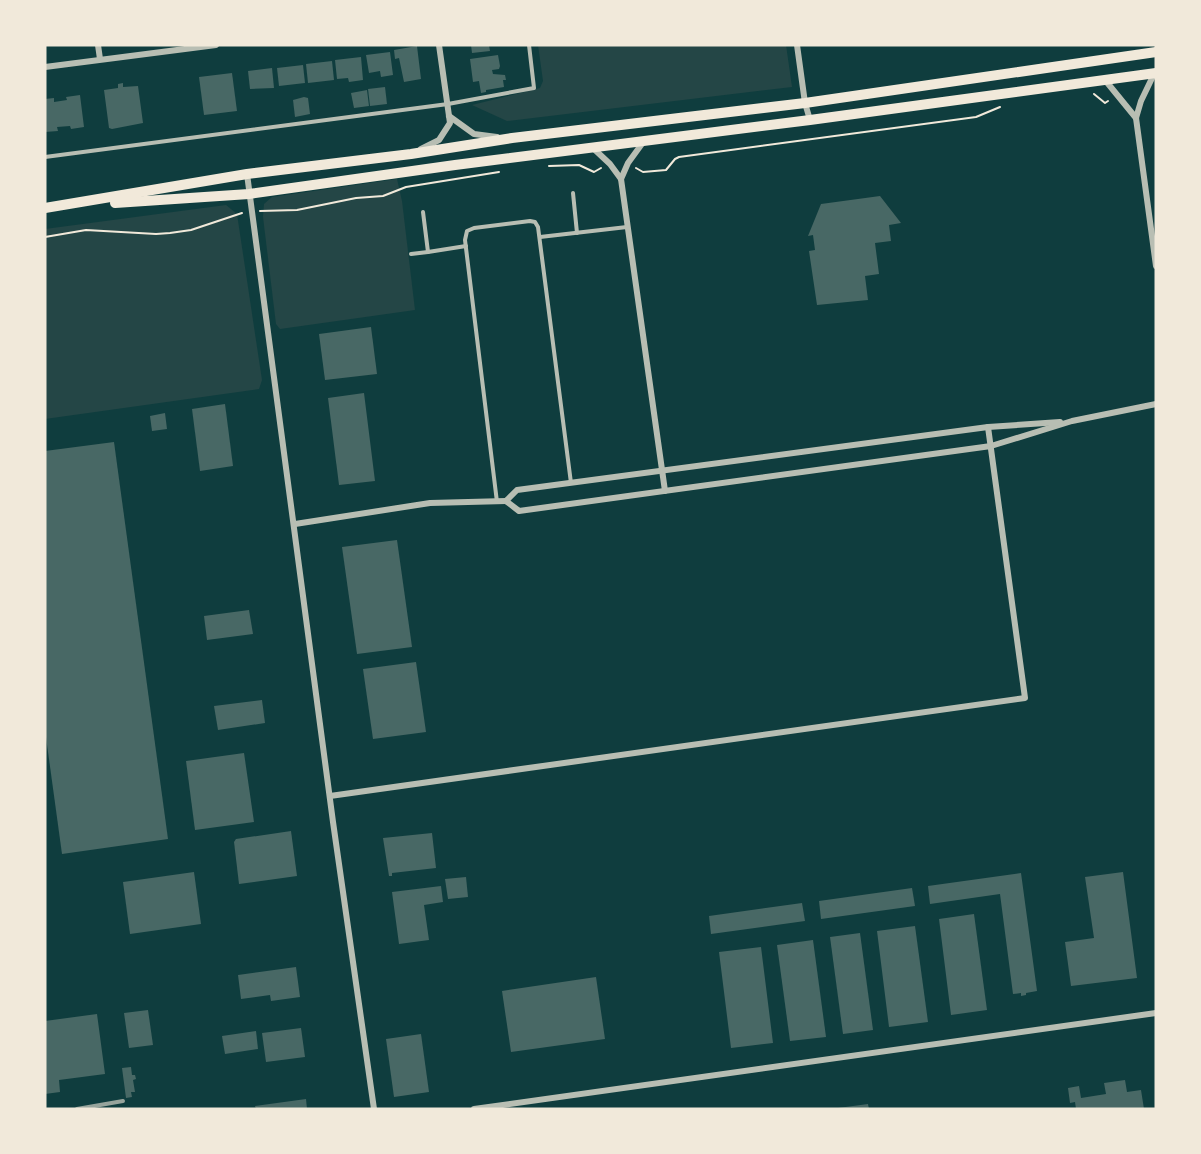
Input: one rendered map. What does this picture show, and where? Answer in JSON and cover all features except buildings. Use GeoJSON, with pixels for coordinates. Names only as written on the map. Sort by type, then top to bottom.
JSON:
{"type":"FeatureCollection","features":[{"type":"Feature","properties":{"kind":"main road"},"geometry":{"type":"LineString","coordinates":[[50,208],[247,174],[411,154],[512,138],[805,103],[1156,52]]}},
{"type":"Feature","properties":{"kind":"main road"},"geometry":{"type":"LineString","coordinates":[[50,208],[249,194],[1155,73]]}},
{"type":"Feature","properties":{"kind":"street"},"geometry":{"type":"LineString","coordinates":[[98,45],[100,59]]}},
{"type":"Feature","properties":{"kind":"street"},"geometry":{"type":"LineString","coordinates":[[45,67],[185,47],[216,45]]}},
{"type":"Feature","properties":{"kind":"street"},"geometry":{"type":"LineString","coordinates":[[411,154],[440,140],[450,123],[439,45]]}},
{"type":"Feature","properties":{"kind":"street"},"geometry":{"type":"LineString","coordinates":[[797,45],[805,103],[810,120]]}},
{"type":"Feature","properties":{"kind":"street"},"geometry":{"type":"LineString","coordinates":[[1155,73],[1141,101],[1136,118],[1156,266]]}},
{"type":"Feature","properties":{"kind":"street"},"geometry":{"type":"LineString","coordinates":[[1105,80],[1136,118]]}},
{"type":"Feature","properties":{"kind":"street"},"geometry":{"type":"LineString","coordinates":[[449,117],[474,134],[512,138]]}},
{"type":"Feature","properties":{"kind":"street"},"geometry":{"type":"LineString","coordinates":[[621,179],[628,163],[644,141]]}},
{"type":"Feature","properties":{"kind":"street"},"geometry":{"type":"LineString","coordinates":[[592,147],[610,164],[621,179],[665,491]]}},
{"type":"Feature","properties":{"kind":"street"},"geometry":{"type":"LineString","coordinates":[[247,174],[374,1109]]}},
{"type":"Feature","properties":{"kind":"street"},"geometry":{"type":"LineString","coordinates":[[506,501],[519,512],[991,446],[1072,421],[1156,404]]}},
{"type":"Feature","properties":{"kind":"street"},"geometry":{"type":"LineString","coordinates":[[295,524],[430,503],[506,501],[517,490],[988,427],[1072,421]]}},
{"type":"Feature","properties":{"kind":"street"},"geometry":{"type":"LineString","coordinates":[[330,796],[1025,698],[988,427]]}},
{"type":"Feature","properties":{"kind":"street"},"geometry":{"type":"LineString","coordinates":[[474,1109],[1156,1013]]}},
{"type":"Feature","properties":{"kind":"lane"},"geometry":{"type":"LineString","coordinates":[[45,157],[448,104],[534,88],[529,45]]}},
{"type":"Feature","properties":{"kind":"lane"},"geometry":{"type":"LineString","coordinates":[[573,193],[577,233]]}},
{"type":"Feature","properties":{"kind":"lane"},"geometry":{"type":"LineString","coordinates":[[423,212],[428,252]]}},
{"type":"Feature","properties":{"kind":"lane"},"geometry":{"type":"LineString","coordinates":[[497,502],[466,246],[467,231],[474,228],[530,221],[535,222],[538,227],[571,483]]}},
{"type":"Feature","properties":{"kind":"lane"},"geometry":{"type":"LineString","coordinates":[[540,237],[628,227]]}},
{"type":"Feature","properties":{"kind":"lane"},"geometry":{"type":"LineString","coordinates":[[411,254],[466,246]]}},
{"type":"Feature","properties":{"kind":"path"},"geometry":{"type":"LineString","coordinates":[[1091,93],[1105,103],[1119,96]]}},
{"type":"Feature","properties":{"kind":"path"},"geometry":{"type":"LineString","coordinates":[[628,163],[643,172],[666,170],[679,157],[976,117],[1006,105]]}},
{"type":"Feature","properties":{"kind":"path"},"geometry":{"type":"LineString","coordinates":[[545,166],[579,165],[594,172],[610,164]]}},
{"type":"Feature","properties":{"kind":"path"},"geometry":{"type":"LineString","coordinates":[[45,237],[86,230],[170,233],[191,230],[229,216],[251,212],[297,210],[356,198],[383,196],[406,187],[503,172]]}},
{"type":"Feature","properties":{"kind":"shaded area"},"geometry":{"type":"Polygon","coordinates":[[[538,45],[786,45],[792,87],[507,121],[472,105],[540,88],[543,81],[538,45]]]}},
{"type":"Feature","properties":{"kind":"shaded area"},"geometry":{"type":"Polygon","coordinates":[[[397,179],[402,201],[415,310],[280,329],[276,324],[263,217],[264,204],[272,197],[397,179]]]}},
{"type":"Feature","properties":{"kind":"shaded area"},"geometry":{"type":"Polygon","coordinates":[[[226,205],[237,214],[262,380],[259,389],[45,419],[45,229],[226,205]]]}},
{"type":"Feature","properties":{"kind":"railway"},"geometry":{"type":"LineString","coordinates":[[77,1109],[123,1101]]}}]}
